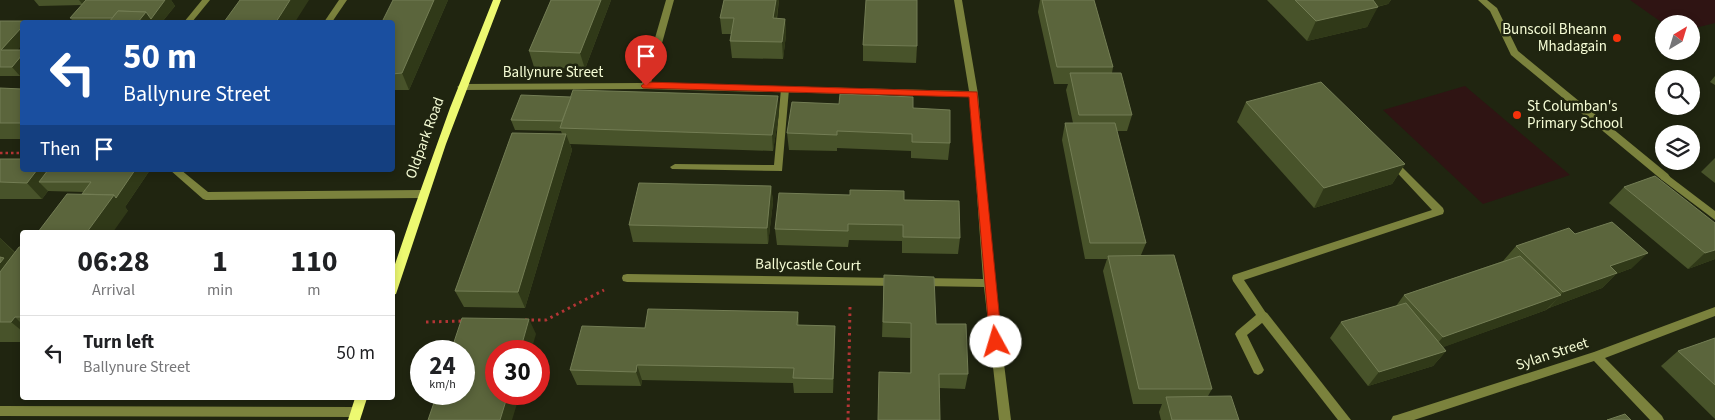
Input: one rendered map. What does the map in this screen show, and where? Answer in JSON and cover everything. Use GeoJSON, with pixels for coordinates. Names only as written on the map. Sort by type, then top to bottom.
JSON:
{"type":"FeatureCollection","features":[{"type":"Feature","properties":{"kind":"main road","name":"Oldpark Road"},"geometry":{"type":"LineString","coordinates":[[395,281],[422,194],[461,87],[497,0]]}},
{"type":"Feature","properties":{"kind":"main road"},"geometry":{"type":"LineString","coordinates":[[355,416],[360,400]]}},
{"type":"Feature","properties":{"kind":"street"},"geometry":{"type":"LineString","coordinates":[[190,20],[206,0]]}},
{"type":"Feature","properties":{"kind":"street"},"geometry":{"type":"LineString","coordinates":[[329,20],[343,0]]}},
{"type":"Feature","properties":{"kind":"street"},"geometry":{"type":"LineString","coordinates":[[646,86],[670,0]]}},
{"type":"Feature","properties":{"kind":"street"},"geometry":{"type":"LineString","coordinates":[[958,0],[974,94],[989,283],[1005,420]]}},
{"type":"Feature","properties":{"kind":"street"},"geometry":{"type":"LineString","coordinates":[[1482,0],[1494,10],[1514,53],[1715,216]]}},
{"type":"Feature","properties":{"kind":"street","name":"Ballynure Street"},"geometry":{"type":"LineString","coordinates":[[461,87],[646,86],[974,94]]}},
{"type":"Feature","properties":{"kind":"street"},"geometry":{"type":"LineString","coordinates":[[675,167],[779,169],[786,89]]}},
{"type":"Feature","properties":{"kind":"street"},"geometry":{"type":"LineString","coordinates":[[1345,420],[1263,316],[1237,278],[1439,211],[1387,156]]}},
{"type":"Feature","properties":{"kind":"street"},"geometry":{"type":"LineString","coordinates":[[177,172],[206,196],[422,194]]}},
{"type":"Feature","properties":{"kind":"street","name":"Ballycastle Court"},"geometry":{"type":"LineString","coordinates":[[627,278],[989,283]]}},
{"type":"Feature","properties":{"kind":"street","name":"Sylan Street"},"geometry":{"type":"LineString","coordinates":[[1397,420],[1596,356],[1715,311]]}},
{"type":"Feature","properties":{"kind":"street"},"geometry":{"type":"LineString","coordinates":[[1258,370],[1241,334],[1263,316]]}},
{"type":"Feature","properties":{"kind":"street"},"geometry":{"type":"LineString","coordinates":[[1596,356],[1658,420]]}},
{"type":"Feature","properties":{"kind":"street"},"geometry":{"type":"LineString","coordinates":[[0,411],[21,415],[355,416]]}},
{"type":"Feature","properties":{"kind":"path"},"geometry":{"type":"LineString","coordinates":[[0,154],[20,153]]}},
{"type":"Feature","properties":{"kind":"path"},"geometry":{"type":"LineString","coordinates":[[517,320],[546,320],[627,278]]}},
{"type":"Feature","properties":{"kind":"path"},"geometry":{"type":"LineString","coordinates":[[848,420],[850,281]]}},
{"type":"Feature","properties":{"kind":"path"},"geometry":{"type":"LineString","coordinates":[[426,322],[470,321]]}},
{"type":"Feature","properties":{"kind":"shaded area"},"geometry":{"type":"Polygon","coordinates":[[[1630,0],[1715,0],[1715,23],[1700,27],[1700,15],[1655,15],[1655,18],[1630,0]]]}},
{"type":"Feature","properties":{"kind":"shaded area"},"geometry":{"type":"Polygon","coordinates":[[[1465,86],[1570,175],[1483,204],[1383,110],[1465,86]]]}},
{"type":"Feature","properties":{"kind":"building"},"geometry":{"type":"Polygon","coordinates":[[[86,0],[165,0],[151,19],[146,12],[118,11],[112,18],[70,18],[86,0]]]}},
{"type":"Feature","properties":{"kind":"building"},"geometry":{"type":"Polygon","coordinates":[[[240,0],[290,0],[277,20],[225,20],[240,0]]]}},
{"type":"Feature","properties":{"kind":"building"},"geometry":{"type":"Polygon","coordinates":[[[393,0],[434,0],[402,73],[395,74],[395,20],[383,20],[393,0]]]}},
{"type":"Feature","properties":{"kind":"building"},"geometry":{"type":"Polygon","coordinates":[[[551,0],[601,0],[580,53],[529,51],[551,0]]]}},
{"type":"Feature","properties":{"kind":"building"},"geometry":{"type":"Polygon","coordinates":[[[724,0],[776,0],[773,18],[785,19],[782,42],[730,41],[734,18],[720,18],[724,0]]]}},
{"type":"Feature","properties":{"kind":"building"},"geometry":{"type":"Polygon","coordinates":[[[866,0],[917,0],[917,46],[863,45],[866,0]]]}},
{"type":"Feature","properties":{"kind":"building"},"geometry":{"type":"Polygon","coordinates":[[[1042,0],[1094,0],[1113,67],[1057,67],[1042,0]]]}},
{"type":"Feature","properties":{"kind":"building"},"geometry":{"type":"Polygon","coordinates":[[[1295,0],[1373,0],[1378,7],[1316,21],[1295,0]]]}},
{"type":"Feature","properties":{"kind":"building"},"geometry":{"type":"Polygon","coordinates":[[[118,11],[146,12],[140,20],[111,20],[118,11]]]}},
{"type":"Feature","properties":{"kind":"building"},"geometry":{"type":"Polygon","coordinates":[[[0,21],[20,21],[20,29],[1,50],[20,50],[20,57],[12,67],[0,67],[0,21]]]}},
{"type":"Feature","properties":{"kind":"building"},"geometry":{"type":"Polygon","coordinates":[[[1070,73],[1121,73],[1132,115],[1079,115],[1070,73]]]}},
{"type":"Feature","properties":{"kind":"building"},"geometry":{"type":"Polygon","coordinates":[[[1321,82],[1405,164],[1324,188],[1246,102],[1321,82]]]}},
{"type":"Feature","properties":{"kind":"building"},"geometry":{"type":"Polygon","coordinates":[[[0,88],[20,89],[20,123],[0,123],[0,88]]]}},
{"type":"Feature","properties":{"kind":"building"},"geometry":{"type":"Polygon","coordinates":[[[573,90],[778,96],[772,135],[560,128],[573,90]]]}},
{"type":"Feature","properties":{"kind":"building"},"geometry":{"type":"Polygon","coordinates":[[[840,94],[913,97],[913,108],[950,110],[950,143],[912,142],[912,134],[837,131],[837,135],[787,133],[792,102],[839,104],[840,94]]]}},
{"type":"Feature","properties":{"kind":"building"},"geometry":{"type":"Polygon","coordinates":[[[521,95],[571,97],[562,121],[511,120],[521,95]]]}},
{"type":"Feature","properties":{"kind":"building"},"geometry":{"type":"Polygon","coordinates":[[[1065,123],[1115,123],[1146,243],[1090,243],[1065,123]]]}},
{"type":"Feature","properties":{"kind":"building"},"geometry":{"type":"Polygon","coordinates":[[[512,133],[566,134],[518,292],[455,291],[512,133]]]}},
{"type":"Feature","properties":{"kind":"building"},"geometry":{"type":"Polygon","coordinates":[[[0,159],[20,159],[20,172],[35,172],[27,183],[0,182],[0,159]]]}},
{"type":"Feature","properties":{"kind":"building"},"geometry":{"type":"Polygon","coordinates":[[[46,172],[134,172],[116,198],[114,195],[82,194],[91,182],[39,182],[46,172]]]}},
{"type":"Feature","properties":{"kind":"building"},"geometry":{"type":"Polygon","coordinates":[[[1655,176],[1715,223],[1715,250],[1705,253],[1624,187],[1655,176]]]}},
{"type":"Feature","properties":{"kind":"building"},"geometry":{"type":"Polygon","coordinates":[[[639,183],[771,186],[767,228],[629,225],[639,183]]]}},
{"type":"Feature","properties":{"kind":"building"},"geometry":{"type":"Polygon","coordinates":[[[850,190],[904,191],[904,200],[959,201],[960,238],[903,237],[903,225],[848,224],[848,231],[775,229],[779,193],[850,195],[850,190]]]}},
{"type":"Feature","properties":{"kind":"building"},"geometry":{"type":"Polygon","coordinates":[[[67,194],[114,195],[88,230],[40,230],[67,194]]]}},
{"type":"Feature","properties":{"kind":"building"},"geometry":{"type":"Polygon","coordinates":[[[1612,222],[1648,253],[1610,266],[1617,273],[1563,292],[1516,246],[1569,228],[1575,234],[1612,222]]]}},
{"type":"Feature","properties":{"kind":"building"},"geometry":{"type":"Polygon","coordinates":[[[20,247],[20,317],[15,317],[11,322],[0,322],[0,272],[20,247]]]}},
{"type":"Feature","properties":{"kind":"building"},"geometry":{"type":"Polygon","coordinates":[[[1174,255],[1212,389],[1139,389],[1108,256],[1174,255]]]}},
{"type":"Feature","properties":{"kind":"building"},"geometry":{"type":"Polygon","coordinates":[[[1520,256],[1561,295],[1443,337],[1404,295],[1520,256]]]}},
{"type":"Feature","properties":{"kind":"building"},"geometry":{"type":"Polygon","coordinates":[[[884,275],[934,277],[936,324],[966,324],[968,374],[939,374],[940,420],[878,420],[879,372],[911,373],[911,323],[883,322],[884,275]]]}},
{"type":"Feature","properties":{"kind":"building"},"geometry":{"type":"Polygon","coordinates":[[[1406,303],[1446,351],[1379,372],[1341,322],[1406,303]]]}},
{"type":"Feature","properties":{"kind":"building"},"geometry":{"type":"Polygon","coordinates":[[[648,309],[798,312],[797,325],[835,326],[833,379],[793,378],[794,368],[637,365],[636,372],[570,370],[582,326],[645,328],[648,309]]]}},
{"type":"Feature","properties":{"kind":"building"},"geometry":{"type":"Polygon","coordinates":[[[462,318],[529,319],[523,340],[485,340],[485,405],[505,405],[500,420],[428,420],[433,405],[475,405],[475,340],[455,340],[462,318]]]}},
{"type":"Feature","properties":{"kind":"building"},"geometry":{"type":"Polygon","coordinates":[[[1715,338],[1715,385],[1678,351],[1715,338]]]}},
{"type":"Feature","properties":{"kind":"building"},"geometry":{"type":"Polygon","coordinates":[[[1231,396],[1239,420],[1172,420],[1166,397],[1231,396]]]}},
{"type":"Feature","properties":{"kind":"building"},"geometry":{"type":"Polygon","coordinates":[[[1625,414],[1631,420],[1607,420],[1625,414]]]}},
{"type":"Feature","properties":{"kind":"place","name":"Bunscoil Bheann Mhadagain"},"geometry":{"type":"Point","coordinates":[1617,38]}},
{"type":"Feature","properties":{"kind":"place","name":"St Columban's Primary School"},"geometry":{"type":"Point","coordinates":[1517,115]}},
{"type":"Feature","properties":{"kind":"route"},"geometry":{"type":"LineString","coordinates":[[646,86],[974,94],[989,283],[996,342]]}}]}
